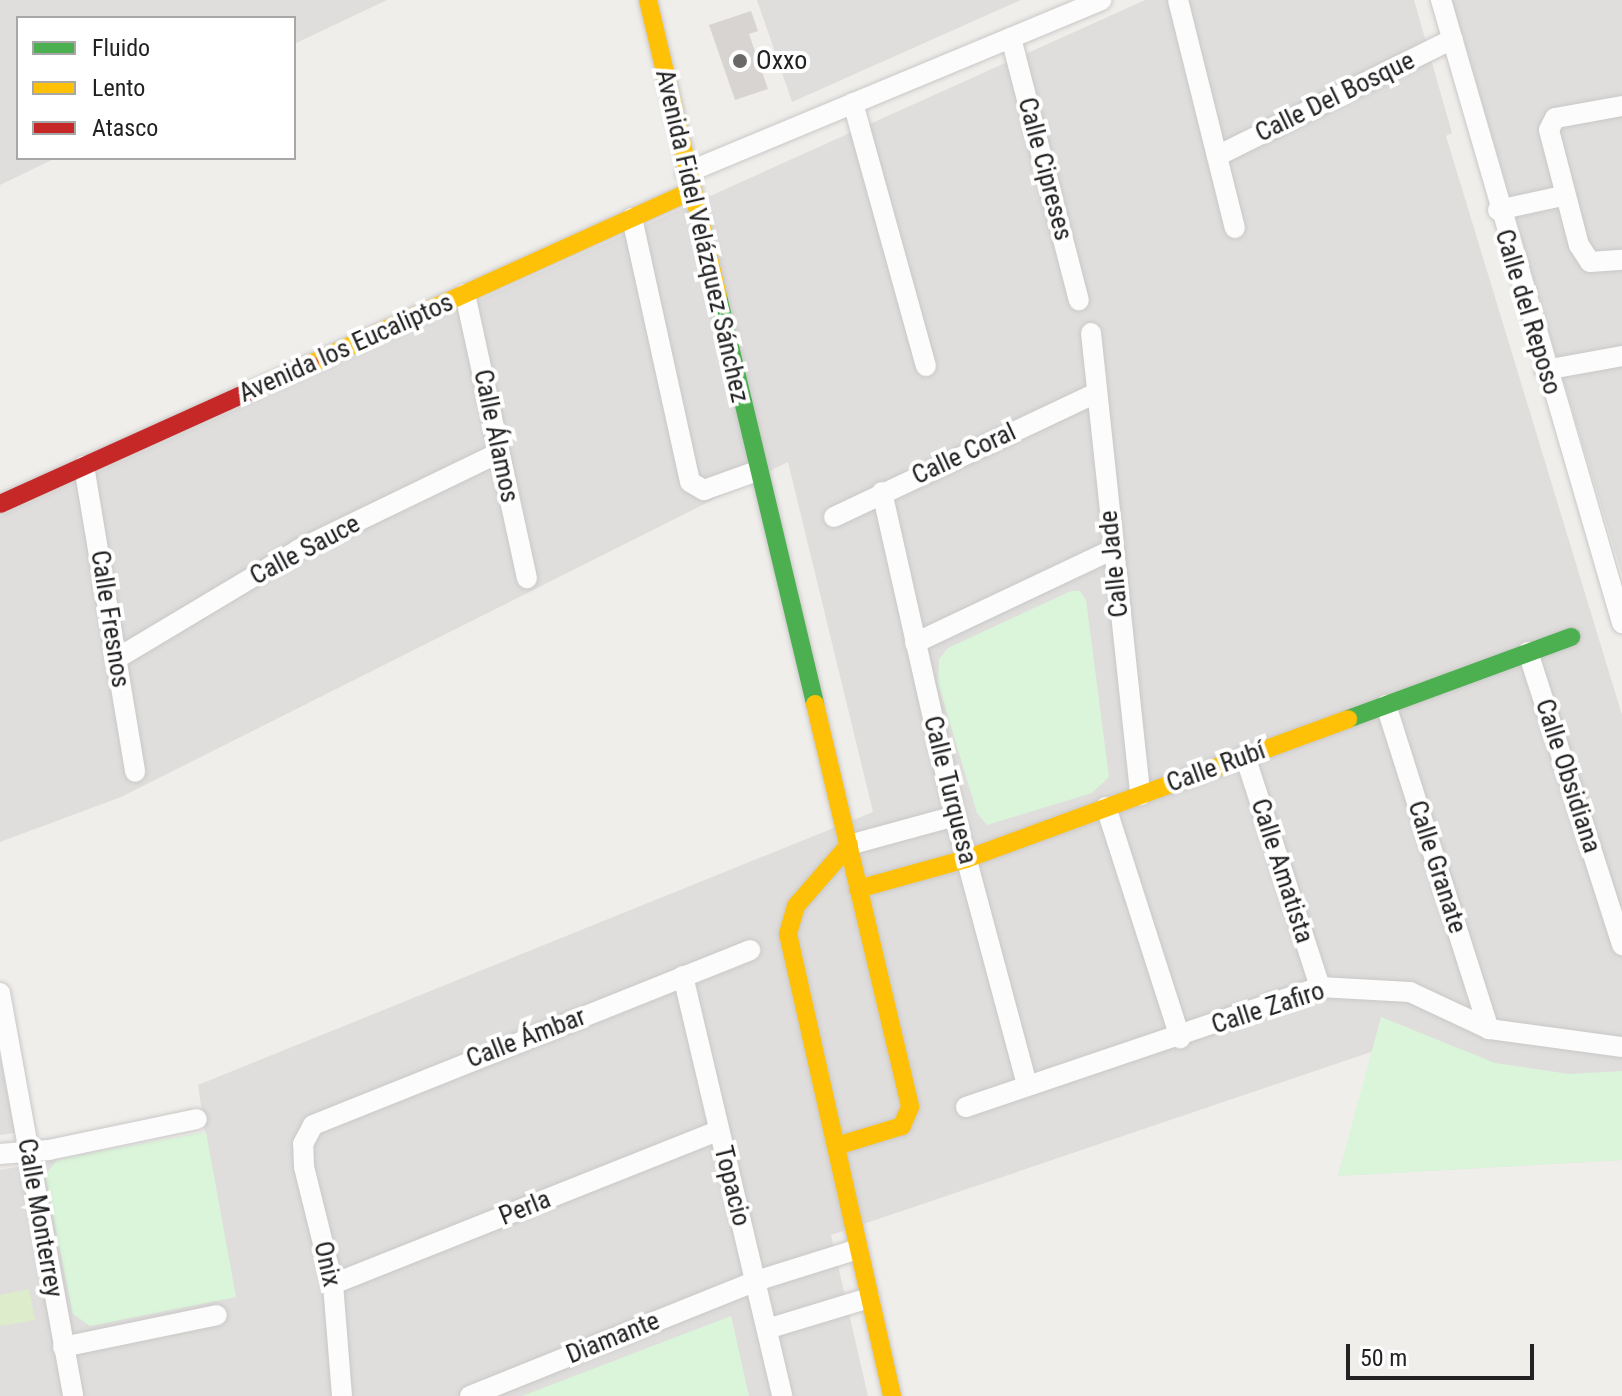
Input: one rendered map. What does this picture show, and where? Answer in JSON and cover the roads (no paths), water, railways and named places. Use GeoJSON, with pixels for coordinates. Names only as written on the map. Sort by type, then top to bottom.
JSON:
{"type":"FeatureCollection","features":[{"type":"Feature","properties":{"kind":"street","name":"Avenida Fidel Velázquez Sánchez"},"geometry":{"type":"LineString","coordinates":[[648,0],[910,1113],[898,1128],[836,1146]]}},
{"type":"Feature","properties":{"kind":"street","name":"Avenida los Eucaliptos"},"geometry":{"type":"LineString","coordinates":[[0,504],[632,218],[689,182],[853,103],[1101,0]]}},
{"type":"Feature","properties":{"kind":"street"},"geometry":{"type":"LineString","coordinates":[[1178,0],[1235,228]]}},
{"type":"Feature","properties":{"kind":"street","name":"Calle del Reposo"},"geometry":{"type":"LineString","coordinates":[[1441,0],[1498,210],[1622,623]]}},
{"type":"Feature","properties":{"kind":"street","name":"Calle Cipreses"},"geometry":{"type":"LineString","coordinates":[[1011,38],[1079,300]]}},
{"type":"Feature","properties":{"kind":"street","name":"Calle Del Bosque"},"geometry":{"type":"LineString","coordinates":[[1217,156],[1453,39]]}},
{"type":"Feature","properties":{"kind":"street"},"geometry":{"type":"LineString","coordinates":[[853,103],[926,366]]}},
{"type":"Feature","properties":{"kind":"street"},"geometry":{"type":"LineString","coordinates":[[1622,106],[1551,122],[1562,196],[1590,262],[1622,260]]}},
{"type":"Feature","properties":{"kind":"street"},"geometry":{"type":"LineString","coordinates":[[1498,210],[1562,196]]}},
{"type":"Feature","properties":{"kind":"street"},"geometry":{"type":"LineString","coordinates":[[632,218],[690,482],[704,490],[757,471]]}},
{"type":"Feature","properties":{"kind":"street","name":"Calle Álamos"},"geometry":{"type":"LineString","coordinates":[[465,294],[527,578]]}},
{"type":"Feature","properties":{"kind":"street","name":"Calle Jade"},"geometry":{"type":"LineString","coordinates":[[1091,333],[1140,795]]}},
{"type":"Feature","properties":{"kind":"street"},"geometry":{"type":"LineString","coordinates":[[1545,370],[1622,356]]}},
{"type":"Feature","properties":{"kind":"street","name":"Calle Coral"},"geometry":{"type":"LineString","coordinates":[[834,517],[1096,393]]}},
{"type":"Feature","properties":{"kind":"street","name":"Calle Sauce"},"geometry":{"type":"LineString","coordinates":[[116,659],[298,550],[499,453]]}},
{"type":"Feature","properties":{"kind":"street","name":"Calle Fresnos"},"geometry":{"type":"LineString","coordinates":[[84,466],[135,772]]}},
{"type":"Feature","properties":{"kind":"street","name":"Calle Turquesa"},"geometry":{"type":"LineString","coordinates":[[882,492],[955,816],[1027,1085]]}},
{"type":"Feature","properties":{"kind":"street"},"geometry":{"type":"LineString","coordinates":[[915,643],[1112,550]]}},
{"type":"Feature","properties":{"kind":"street","name":"Calle Rubí"},"geometry":{"type":"LineString","coordinates":[[858,889],[966,859],[1571,637]]}},
{"type":"Feature","properties":{"kind":"street","name":"Calle Obsidiana"},"geometry":{"type":"LineString","coordinates":[[1528,652],[1622,945]]}},
{"type":"Feature","properties":{"kind":"street","name":"Calle Granate"},"geometry":{"type":"LineString","coordinates":[[1386,705],[1489,1029]]}},
{"type":"Feature","properties":{"kind":"street","name":"Calle Amatista"},"geometry":{"type":"LineString","coordinates":[[1245,756],[1320,987]]}},
{"type":"Feature","properties":{"kind":"street"},"geometry":{"type":"LineString","coordinates":[[1106,807],[1180,1038]]}},
{"type":"Feature","properties":{"kind":"street"},"geometry":{"type":"LineString","coordinates":[[892,1396],[788,929],[796,906],[849,845],[955,816]]}},
{"type":"Feature","properties":{"kind":"street","name":"Calle Ámbar"},"geometry":{"type":"LineString","coordinates":[[306,1133],[326,1117],[750,950]]}},
{"type":"Feature","properties":{"kind":"street","name":"Topacio"},"geometry":{"type":"LineString","coordinates":[[683,976],[782,1396]]}},
{"type":"Feature","properties":{"kind":"street","name":"Calle Zafiro"},"geometry":{"type":"LineString","coordinates":[[966,1107],[1180,1038],[1320,987],[1410,992],[1489,1029],[1622,1047]]}},
{"type":"Feature","properties":{"kind":"street","name":"Calle Monterrey"},"geometry":{"type":"LineString","coordinates":[[0,993],[73,1396]]}},
{"type":"Feature","properties":{"kind":"street"},"geometry":{"type":"LineString","coordinates":[[0,1154],[27,1149],[49,1150],[197,1119]]}},
{"type":"Feature","properties":{"kind":"street","name":"Perla"},"geometry":{"type":"LineString","coordinates":[[333,1284],[718,1131]]}},
{"type":"Feature","properties":{"kind":"street","name":"Onix"},"geometry":{"type":"LineString","coordinates":[[306,1133],[304,1167],[333,1284],[342,1396]]}},
{"type":"Feature","properties":{"kind":"street","name":"Diamante"},"geometry":{"type":"LineString","coordinates":[[470,1396],[756,1281],[858,1249]]}},
{"type":"Feature","properties":{"kind":"street"},"geometry":{"type":"LineString","coordinates":[[767,1329],[869,1298]]}},
{"type":"Feature","properties":{"kind":"street"},"geometry":{"type":"LineString","coordinates":[[63,1347],[217,1315]]}},
{"type":"Feature","properties":{"kind":"place","name":"Oxxo"},"geometry":{"type":"Point","coordinates":[740,61]}}]}
